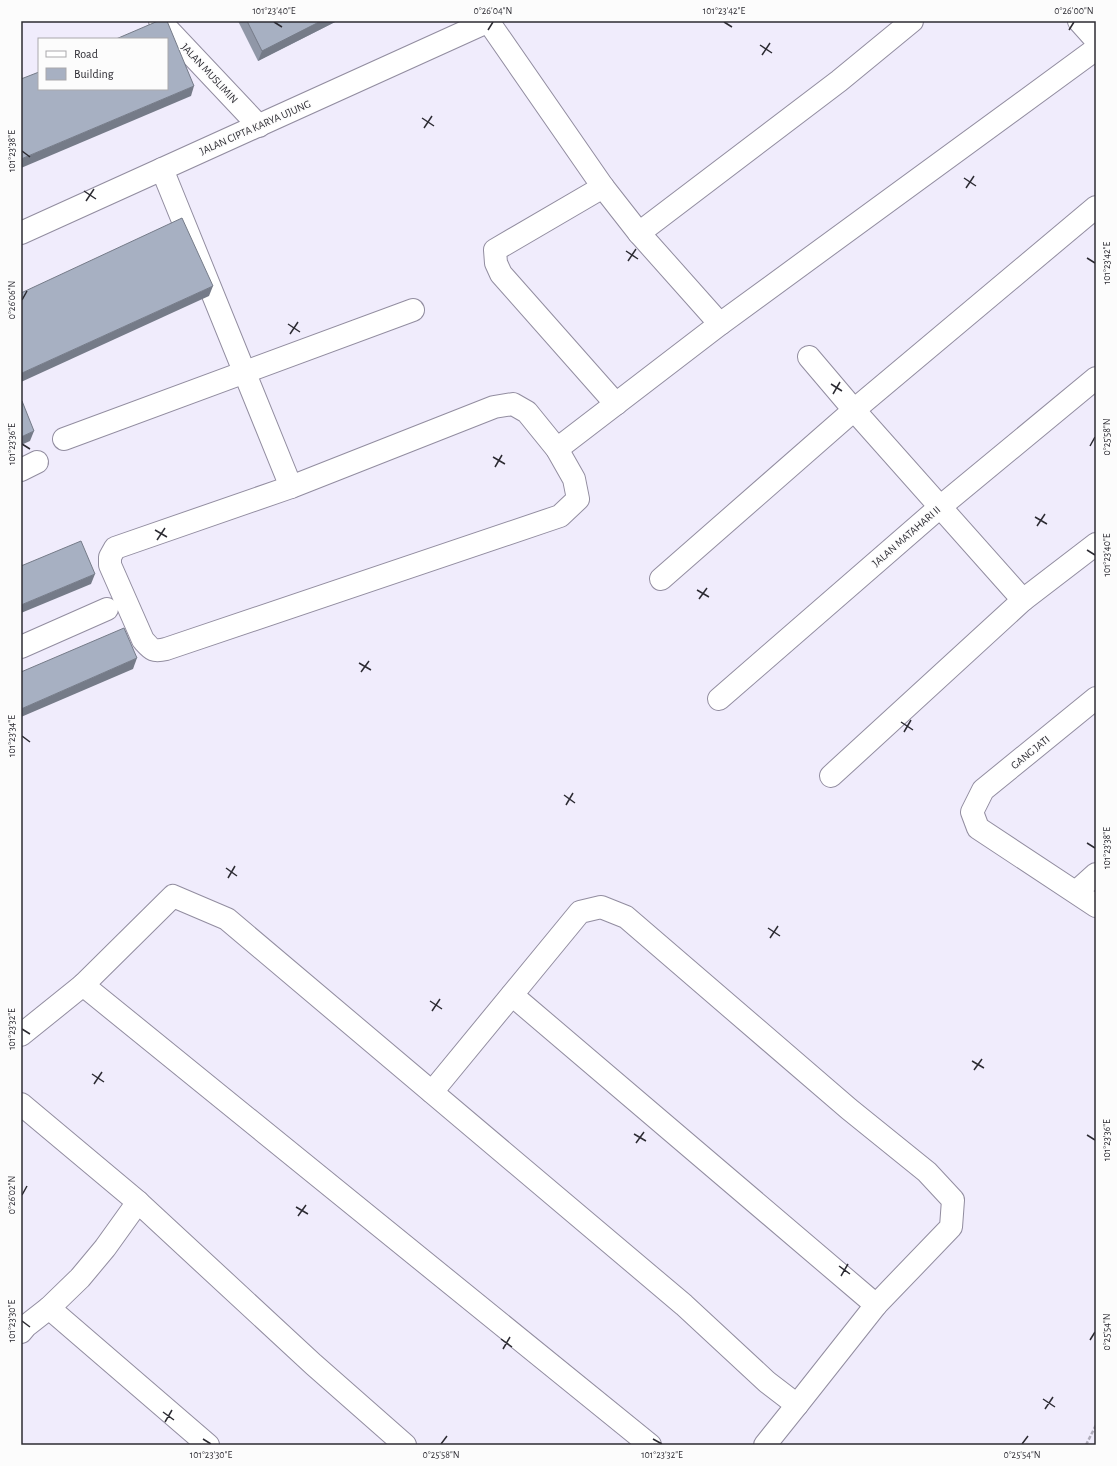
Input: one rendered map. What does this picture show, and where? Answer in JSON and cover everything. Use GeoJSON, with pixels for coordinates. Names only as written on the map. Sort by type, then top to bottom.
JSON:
{"type":"FeatureCollection","features":[{"type":"Feature","properties":{"kind":"street","name":"JALAN MUSLIMIN"},"geometry":{"type":"LineString","coordinates":[[160,21],[259,126]]}},
{"type":"Feature","properties":{"kind":"street","name":"JALAN CIPTA KARYA UJUNG"},"geometry":{"type":"LineString","coordinates":[[21,233],[489,21]]}},
{"type":"Feature","properties":{"kind":"street"},"geometry":{"type":"LineString","coordinates":[[489,21],[603,187],[639,233],[720,324]]}},
{"type":"Feature","properties":{"kind":"street"},"geometry":{"type":"LineString","coordinates":[[639,233],[839,81],[912,21]]}},
{"type":"Feature","properties":{"kind":"street"},"geometry":{"type":"LineString","coordinates":[[1078,21],[1096,40]]}},
{"type":"Feature","properties":{"kind":"street"},"geometry":{"type":"LineString","coordinates":[[557,449],[720,324],[1096,49]]}},
{"type":"Feature","properties":{"kind":"street"},"geometry":{"type":"LineString","coordinates":[[162,169],[290,487]]}},
{"type":"Feature","properties":{"kind":"street"},"geometry":{"type":"LineString","coordinates":[[603,187],[495,250],[496,263],[501,274],[616,404]]}},
{"type":"Feature","properties":{"kind":"street"},"geometry":{"type":"LineString","coordinates":[[661,579],[854,410],[1096,207]]}},
{"type":"Feature","properties":{"kind":"street"},"geometry":{"type":"LineString","coordinates":[[64,439],[413,310]]}},
{"type":"Feature","properties":{"kind":"street"},"geometry":{"type":"LineString","coordinates":[[809,357],[854,410],[1023,600]]}},
{"type":"Feature","properties":{"kind":"street","name":"JALAN MATAHARI II"},"geometry":{"type":"LineString","coordinates":[[719,699],[940,507],[1096,378]]}},
{"type":"Feature","properties":{"kind":"street"},"geometry":{"type":"LineString","coordinates":[[514,404],[527,412],[557,449],[574,479],[578,499],[560,516],[166,649],[158,651],[152,650],[143,640],[110,565],[110,557],[115,548],[290,487],[494,407],[514,404]]}},
{"type":"Feature","properties":{"kind":"street"},"geometry":{"type":"LineString","coordinates":[[831,776],[1023,600],[1096,544]]}},
{"type":"Feature","properties":{"kind":"street"},"geometry":{"type":"LineString","coordinates":[[21,647],[107,609]]}},
{"type":"Feature","properties":{"kind":"street","name":"GANG JATI"},"geometry":{"type":"LineString","coordinates":[[1076,892],[978,828],[972,812],[983,790],[1096,698]]}},
{"type":"Feature","properties":{"kind":"street"},"geometry":{"type":"LineString","coordinates":[[1096,874],[1076,892],[1096,906]]}},
{"type":"Feature","properties":{"kind":"street"},"geometry":{"type":"LineString","coordinates":[[21,1035],[83,985],[173,896],[227,919],[684,1305],[768,1382],[797,1405]]}},
{"type":"Feature","properties":{"kind":"street"},"geometry":{"type":"LineString","coordinates":[[432,1092],[580,912],[601,906],[626,917],[849,1109],[927,1172],[953,1200],[951,1227],[876,1305],[765,1445]]}},
{"type":"Feature","properties":{"kind":"street"},"geometry":{"type":"LineString","coordinates":[[83,985],[650,1445]]}},
{"type":"Feature","properties":{"kind":"street"},"geometry":{"type":"LineString","coordinates":[[512,995],[876,1305]]}},
{"type":"Feature","properties":{"kind":"street"},"geometry":{"type":"LineString","coordinates":[[21,1104],[138,1202],[313,1364],[406,1445]]}},
{"type":"Feature","properties":{"kind":"street"},"geometry":{"type":"LineString","coordinates":[[21,1332],[26,1326],[49,1308],[80,1278],[105,1248],[138,1202]]}},
{"type":"Feature","properties":{"kind":"street"},"geometry":{"type":"LineString","coordinates":[[49,1308],[208,1445]]}},
{"type":"Feature","properties":{"kind":"path"},"geometry":{"type":"LineString","coordinates":[[1086,1445],[1096,1424]]}},
{"type":"Feature","properties":{"kind":"building"},"geometry":{"type":"Polygon","coordinates":[[[158,21],[167,21],[194,86],[21,159],[21,79],[38,72],[38,90],[168,90],[168,38],[118,38],[158,21]]]}},
{"type":"Feature","properties":{"kind":"building"},"geometry":{"type":"Polygon","coordinates":[[[247,21],[321,21],[262,51],[247,21]]]}},
{"type":"Feature","properties":{"kind":"building"},"geometry":{"type":"Polygon","coordinates":[[[182,218],[213,286],[22,373],[21,293],[182,218]]]}},
{"type":"Feature","properties":{"kind":"building"},"geometry":{"type":"Polygon","coordinates":[[[21,401],[34,431],[21,437],[21,401]]]}},
{"type":"Feature","properties":{"kind":"building"},"geometry":{"type":"Polygon","coordinates":[[[81,541],[95,574],[21,605],[21,566],[81,541]]]}},
{"type":"Feature","properties":{"kind":"building"},"geometry":{"type":"Polygon","coordinates":[[[124,628],[137,658],[21,709],[21,672],[124,628]]]}}]}
